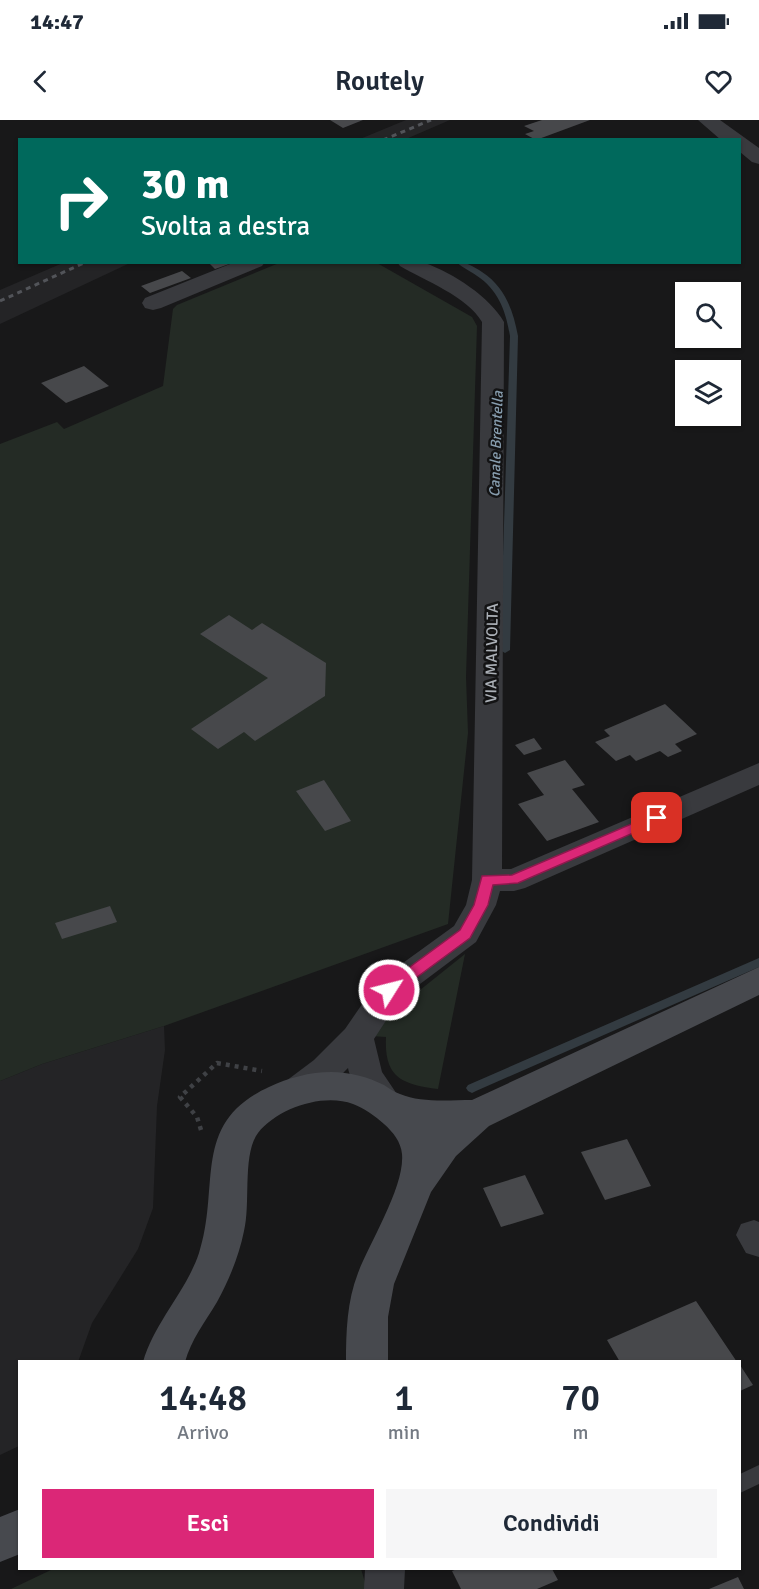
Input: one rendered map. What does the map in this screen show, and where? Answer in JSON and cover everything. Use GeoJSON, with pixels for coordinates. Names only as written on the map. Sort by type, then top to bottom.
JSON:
{"type":"FeatureCollection","features":[{"type":"Feature","properties":{"kind":"street"},"geometry":{"type":"LineString","coordinates":[[708,120],[731,138]]}},
{"type":"Feature","properties":{"kind":"street"},"geometry":{"type":"LineString","coordinates":[[741,144],[759,158]]}},
{"type":"Feature","properties":{"kind":"street"},"geometry":{"type":"LineString","coordinates":[[153,303],[250,264]]}},
{"type":"Feature","properties":{"kind":"street","name":"VIA MALVOLTA"},"geometry":{"type":"LineString","coordinates":[[298,1090],[326,1069],[357,1038],[389,990],[465,934],[481,905],[487,880],[493,322],[487,310],[481,305],[410,264]]}},
{"type":"Feature","properties":{"kind":"street"},"geometry":{"type":"LineString","coordinates":[[487,880],[514,880],[759,773]]}},
{"type":"Feature","properties":{"kind":"street"},"geometry":{"type":"LineString","coordinates":[[367,1360],[367,1320],[377,1275],[418,1180],[443,1145],[476,1115],[759,980]]}},
{"type":"Feature","properties":{"kind":"street"},"geometry":{"type":"LineString","coordinates":[[357,1038],[366,1076],[390,1107],[401,1117],[417,1140],[421,1154],[418,1180]]}},
{"type":"Feature","properties":{"kind":"street"},"geometry":{"type":"LineString","coordinates":[[165,1360],[169,1344],[201,1292],[220,1250],[230,1205],[233,1143],[240,1127],[249,1115],[298,1090],[329,1085],[358,1090],[390,1107],[433,1115],[476,1115]]}},
{"type":"Feature","properties":{"kind":"street"},"geometry":{"type":"LineString","coordinates":[[0,1541],[18,1531]]}},
{"type":"Feature","properties":{"kind":"street"},"geometry":{"type":"LineString","coordinates":[[384,1589],[385,1570]]}},
{"type":"Feature","properties":{"kind":"lane"},"geometry":{"type":"LineString","coordinates":[[741,1483],[759,1474]]}},
{"type":"Feature","properties":{"kind":"path"},"geometry":{"type":"LineString","coordinates":[[201,1135],[197,1117],[180,1097],[210,1070]]}},
{"type":"Feature","properties":{"kind":"shaded area"},"geometry":{"type":"Polygon","coordinates":[[[406,120],[450,120],[408,138],[362,138],[406,120]]]}},
{"type":"Feature","properties":{"kind":"shaded area"},"geometry":{"type":"Polygon","coordinates":[[[60,264],[128,264],[0,324],[0,290],[60,264]]]}},
{"type":"Feature","properties":{"kind":"shaded area"},"geometry":{"type":"Polygon","coordinates":[[[277,264],[379,264],[472,317],[477,326],[466,677],[468,733],[448,924],[164,1026],[42,1064],[0,1081],[0,444],[57,422],[64,429],[163,386],[173,309],[177,305],[277,264]]]}},
{"type":"Feature","properties":{"kind":"shaded area"},"geometry":{"type":"Polygon","coordinates":[[[465,954],[438,1089],[414,1085],[392,1070],[386,1051],[386,1037],[371,1036],[390,1014],[465,954]]]}},
{"type":"Feature","properties":{"kind":"shaded area"},"geometry":{"type":"Polygon","coordinates":[[[164,1026],[165,1050],[157,1106],[153,1208],[138,1249],[92,1323],[79,1360],[18,1360],[18,1446],[0,1455],[0,1081],[42,1064],[164,1026]]]}},
{"type":"Feature","properties":{"kind":"shaded area"},"geometry":{"type":"Polygon","coordinates":[[[51,1570],[361,1570],[367,1589],[11,1589],[51,1570]]]}},
{"type":"Feature","properties":{"kind":"building"},"geometry":{"type":"Polygon","coordinates":[[[330,120],[363,120],[343,128],[330,120]]]}},
{"type":"Feature","properties":{"kind":"building"},"geometry":{"type":"Polygon","coordinates":[[[542,120],[590,120],[541,138],[532,138],[525,134],[534,131],[524,126],[542,120]]]}},
{"type":"Feature","properties":{"kind":"building"},"geometry":{"type":"Polygon","coordinates":[[[210,264],[229,264],[215,269],[210,264]]]}},
{"type":"Feature","properties":{"kind":"building"},"geometry":{"type":"Polygon","coordinates":[[[182,271],[191,278],[150,293],[141,286],[182,271]]]}},
{"type":"Feature","properties":{"kind":"building"},"geometry":{"type":"Polygon","coordinates":[[[84,366],[109,386],[66,403],[41,383],[84,366]]]}},
{"type":"Feature","properties":{"kind":"building"},"geometry":{"type":"Polygon","coordinates":[[[229,615],[252,630],[262,623],[326,663],[325,696],[255,741],[244,732],[218,749],[191,729],[268,678],[200,634],[229,615]]]}},
{"type":"Feature","properties":{"kind":"building"},"geometry":{"type":"Polygon","coordinates":[[[665,704],[697,734],[675,744],[682,751],[668,757],[660,751],[636,761],[630,755],[616,761],[595,742],[610,736],[604,730],[665,704]]]}},
{"type":"Feature","properties":{"kind":"building"},"geometry":{"type":"Polygon","coordinates":[[[534,738],[542,749],[524,755],[515,745],[534,738]]]}},
{"type":"Feature","properties":{"kind":"building"},"geometry":{"type":"Polygon","coordinates":[[[565,760],[585,785],[572,789],[599,822],[547,841],[518,804],[544,795],[527,773],[565,760]]]}},
{"type":"Feature","properties":{"kind":"building"},"geometry":{"type":"Polygon","coordinates":[[[324,780],[351,821],[325,831],[296,791],[324,780]]]}},
{"type":"Feature","properties":{"kind":"building"},"geometry":{"type":"Polygon","coordinates":[[[110,906],[117,922],[62,939],[55,923],[110,906]]]}},
{"type":"Feature","properties":{"kind":"building"},"geometry":{"type":"Polygon","coordinates":[[[627,1139],[651,1186],[605,1200],[581,1152],[627,1139]]]}},
{"type":"Feature","properties":{"kind":"building"},"geometry":{"type":"Polygon","coordinates":[[[525,1175],[544,1214],[501,1227],[483,1188],[525,1175]]]}},
{"type":"Feature","properties":{"kind":"building"},"geometry":{"type":"Polygon","coordinates":[[[696,1301],[736,1360],[619,1360],[607,1340],[696,1301]]]}},
{"type":"Feature","properties":{"kind":"building"},"geometry":{"type":"Polygon","coordinates":[[[741,1367],[753,1385],[741,1391],[741,1367]]]}},
{"type":"Feature","properties":{"kind":"building"},"geometry":{"type":"Polygon","coordinates":[[[553,1570],[558,1580],[537,1589],[461,1589],[452,1571],[553,1570]]]}},
{"type":"Feature","properties":{"kind":"building"},"geometry":{"type":"Polygon","coordinates":[[[738,1577],[744,1589],[709,1589],[738,1577]]]}},
{"type":"Feature","properties":{"kind":"waterway","name":"Canale Brentella"},"geometry":{"type":"LineString","coordinates":[[462,264],[482,276],[498,291],[508,310],[514,336],[505,650]]}},
{"type":"Feature","properties":{"kind":"waterway"},"geometry":{"type":"LineString","coordinates":[[472,1088],[759,962]]}},
{"type":"Feature","properties":{"kind":"railway"},"geometry":{"type":"LineString","coordinates":[[388,138],[431,120]]}},
{"type":"Feature","properties":{"kind":"railway"},"geometry":{"type":"LineString","coordinates":[[0,301],[82,264]]}},
{"type":"Feature","properties":{"kind":"route"},"geometry":{"type":"LineString","coordinates":[[389,990],[465,934],[481,905],[487,880],[514,880],[657,818]]}}]}
